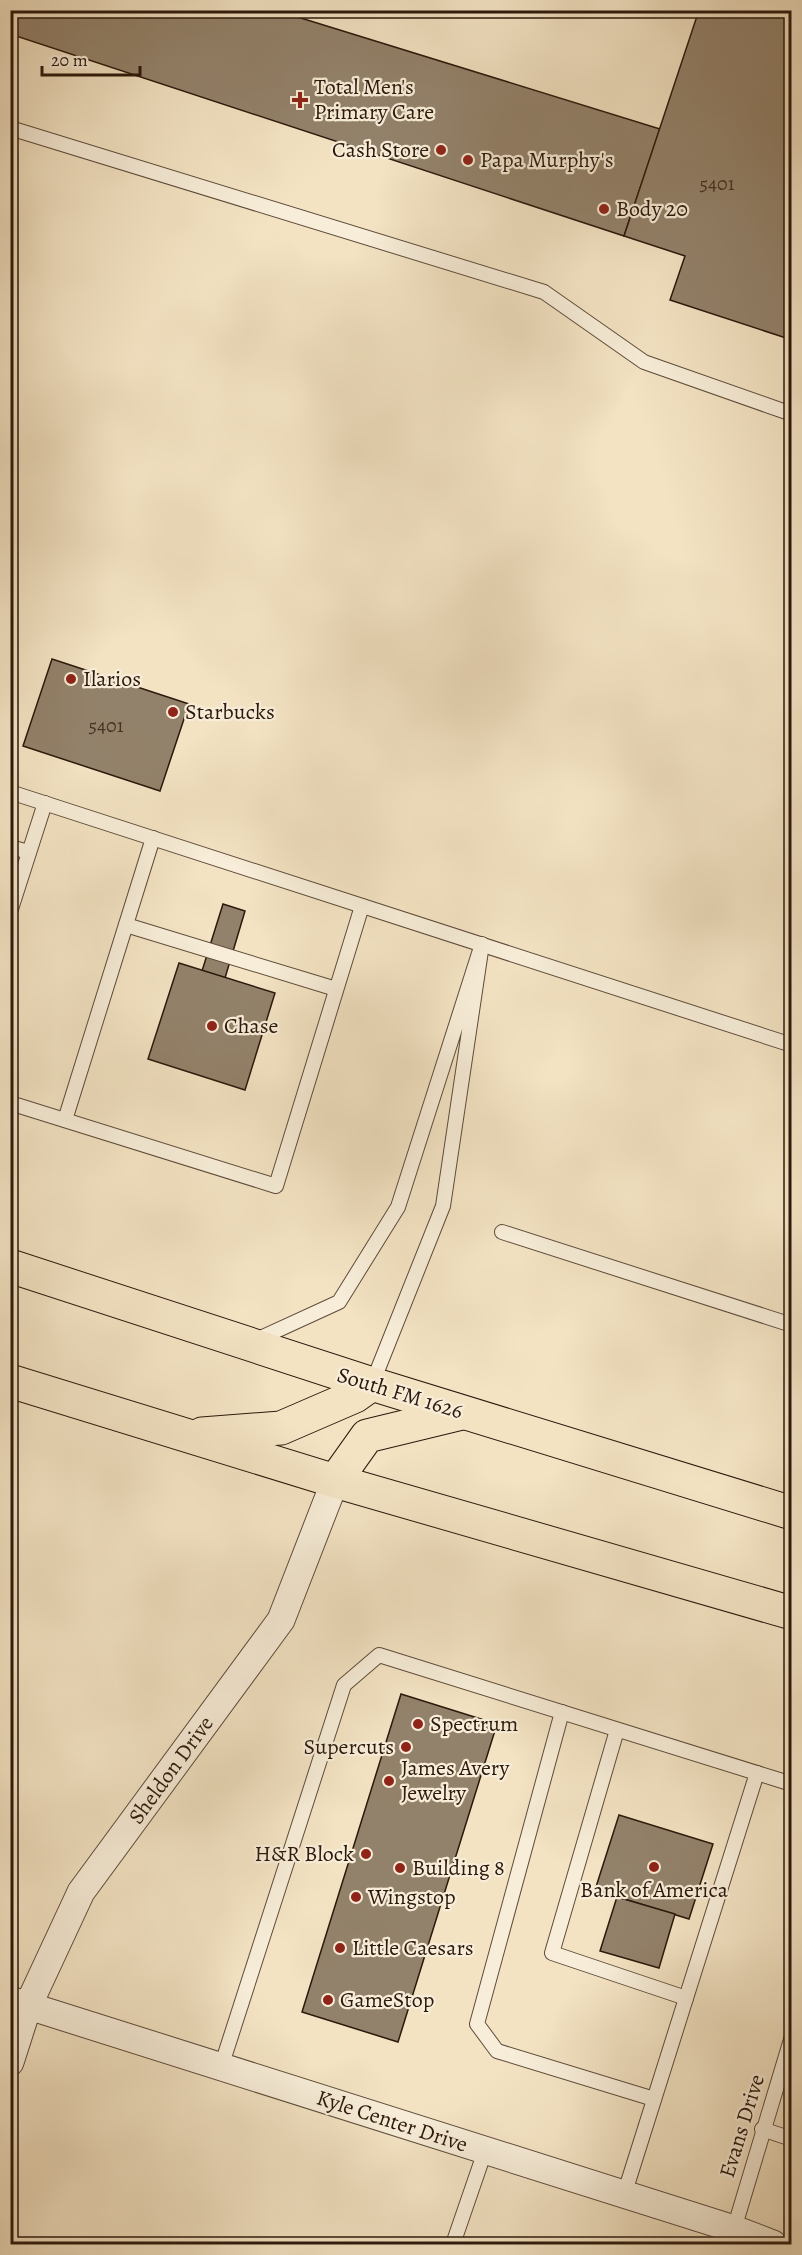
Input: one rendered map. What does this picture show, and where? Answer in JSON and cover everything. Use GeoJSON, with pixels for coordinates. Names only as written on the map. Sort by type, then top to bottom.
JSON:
{"type":"FeatureCollection","features":[{"type":"Feature","properties":{"kind":"main road","name":"South FM 1626"},"geometry":{"type":"LineString","coordinates":[[10,1266],[372,1384],[792,1514]]}},
{"type":"Feature","properties":{"kind":"main road"},"geometry":{"type":"LineString","coordinates":[[10,1381],[335,1481],[792,1613]]}},
{"type":"Feature","properties":{"kind":"main road"},"geometry":{"type":"LineString","coordinates":[[186,1435],[281,1428],[355,1396],[372,1384]]}},
{"type":"Feature","properties":{"kind":"main road"},"geometry":{"type":"LineString","coordinates":[[335,1481],[367,1436],[464,1413]]}},
{"type":"Feature","properties":{"kind":"street","name":"Sheldon Drive"},"geometry":{"type":"LineString","coordinates":[[10,2062],[19,2003],[81,1892],[281,1620],[335,1481]]}},
{"type":"Feature","properties":{"kind":"street","name":"Kyle Center Drive"},"geometry":{"type":"LineString","coordinates":[[19,2003],[734,2229],[773,2244]]}},
{"type":"Feature","properties":{"kind":"lane"},"geometry":{"type":"LineString","coordinates":[[10,128],[544,292],[644,362],[792,414]]}},
{"type":"Feature","properties":{"kind":"lane"},"geometry":{"type":"LineString","coordinates":[[10,792],[792,1045]]}},
{"type":"Feature","properties":{"kind":"lane"},"geometry":{"type":"LineString","coordinates":[[10,912],[45,803]]}},
{"type":"Feature","properties":{"kind":"lane"},"geometry":{"type":"LineString","coordinates":[[65,1120],[153,838]]}},
{"type":"Feature","properties":{"kind":"lane"},"geometry":{"type":"LineString","coordinates":[[10,847],[28,852]]}},
{"type":"Feature","properties":{"kind":"lane"},"geometry":{"type":"LineString","coordinates":[[10,1103],[276,1186],[362,906]]}},
{"type":"Feature","properties":{"kind":"lane"},"geometry":{"type":"LineString","coordinates":[[126,925],[336,989]]}},
{"type":"Feature","properties":{"kind":"lane"},"geometry":{"type":"LineString","coordinates":[[249,1344],[339,1302],[398,1207],[482,944]]}},
{"type":"Feature","properties":{"kind":"lane"},"geometry":{"type":"LineString","coordinates":[[372,1384],[443,1206],[482,944]]}},
{"type":"Feature","properties":{"kind":"lane"},"geometry":{"type":"LineString","coordinates":[[502,1232],[792,1326]]}},
{"type":"Feature","properties":{"kind":"lane"},"geometry":{"type":"LineString","coordinates":[[220,2067],[344,1685],[379,1655],[792,1784]]}},
{"type":"Feature","properties":{"kind":"lane"},"geometry":{"type":"LineString","coordinates":[[562,1712],[477,2024],[497,2051],[654,2099]]}},
{"type":"Feature","properties":{"kind":"lane"},"geometry":{"type":"LineString","coordinates":[[617,1730],[552,1953],[686,1998]]}},
{"type":"Feature","properties":{"kind":"lane"},"geometry":{"type":"LineString","coordinates":[[624,2195],[757,1773]]}},
{"type":"Feature","properties":{"kind":"lane","name":"Evans Drive"},"geometry":{"type":"LineString","coordinates":[[734,2229],[762,2129],[792,2036]]}},
{"type":"Feature","properties":{"kind":"lane"},"geometry":{"type":"LineString","coordinates":[[762,2129],[792,2139]]}},
{"type":"Feature","properties":{"kind":"lane"},"geometry":{"type":"LineString","coordinates":[[453,2244],[485,2151]]}},
{"type":"Feature","properties":{"kind":"building"},"geometry":{"type":"Polygon","coordinates":[[[10,10],[275,10],[660,129],[624,236],[10,34],[10,10]]]}},
{"type":"Feature","properties":{"kind":"building"},"geometry":{"type":"Polygon","coordinates":[[[699,10],[792,10],[792,340],[670,300],[685,256],[624,236],[699,10]]]}},
{"type":"Feature","properties":{"kind":"building"},"geometry":{"type":"Polygon","coordinates":[[[52,659],[189,704],[160,791],[23,746],[52,659]]]}},
{"type":"Feature","properties":{"kind":"building"},"geometry":{"type":"Polygon","coordinates":[[[223,904],[245,911],[225,978],[202,971],[223,904]]]}},
{"type":"Feature","properties":{"kind":"building","name":"Chase"},"geometry":{"type":"Polygon","coordinates":[[[179,963],[275,993],[245,1090],[148,1059],[179,963]]]}},
{"type":"Feature","properties":{"kind":"building","name":"Building 8"},"geometry":{"type":"Polygon","coordinates":[[[401,1694],[497,1724],[398,2042],[302,2012],[401,1694]]]}},
{"type":"Feature","properties":{"kind":"building","name":"Bank of America"},"geometry":{"type":"Polygon","coordinates":[[[619,1815],[713,1844],[689,1919],[595,1890],[619,1815]]]}},
{"type":"Feature","properties":{"kind":"building"},"geometry":{"type":"Polygon","coordinates":[[[617,1897],[675,1914],[659,1968],[600,1951],[617,1897]]]}},
{"type":"Feature","properties":{"kind":"place","name":"Total Men's Primary Care"},"geometry":{"type":"Point","coordinates":[300,100]}},
{"type":"Feature","properties":{"kind":"place","name":"Cash Store"},"geometry":{"type":"Point","coordinates":[441,150]}},
{"type":"Feature","properties":{"kind":"place","name":"Papa Murphy's"},"geometry":{"type":"Point","coordinates":[468,160]}},
{"type":"Feature","properties":{"kind":"place","name":"Body 20"},"geometry":{"type":"Point","coordinates":[604,209]}},
{"type":"Feature","properties":{"kind":"place","name":"Ilarios"},"geometry":{"type":"Point","coordinates":[71,679]}},
{"type":"Feature","properties":{"kind":"place","name":"Starbucks"},"geometry":{"type":"Point","coordinates":[173,712]}},
{"type":"Feature","properties":{"kind":"place","name":"Chase"},"geometry":{"type":"Point","coordinates":[212,1026]}},
{"type":"Feature","properties":{"kind":"place","name":"Spectrum"},"geometry":{"type":"Point","coordinates":[418,1724]}},
{"type":"Feature","properties":{"kind":"place","name":"Supercuts"},"geometry":{"type":"Point","coordinates":[406,1747]}},
{"type":"Feature","properties":{"kind":"place","name":"James Avery Jewelry"},"geometry":{"type":"Point","coordinates":[389,1781]}},
{"type":"Feature","properties":{"kind":"place","name":"H&R Block"},"geometry":{"type":"Point","coordinates":[366,1854]}},
{"type":"Feature","properties":{"kind":"place","name":"Bank of America"},"geometry":{"type":"Point","coordinates":[654,1867]}},
{"type":"Feature","properties":{"kind":"place","name":"Building 8"},"geometry":{"type":"Point","coordinates":[400,1868]}},
{"type":"Feature","properties":{"kind":"place","name":"Wingstop"},"geometry":{"type":"Point","coordinates":[356,1897]}},
{"type":"Feature","properties":{"kind":"place","name":"Little Caesars"},"geometry":{"type":"Point","coordinates":[340,1948]}},
{"type":"Feature","properties":{"kind":"place","name":"GameStop"},"geometry":{"type":"Point","coordinates":[328,2000]}}]}
